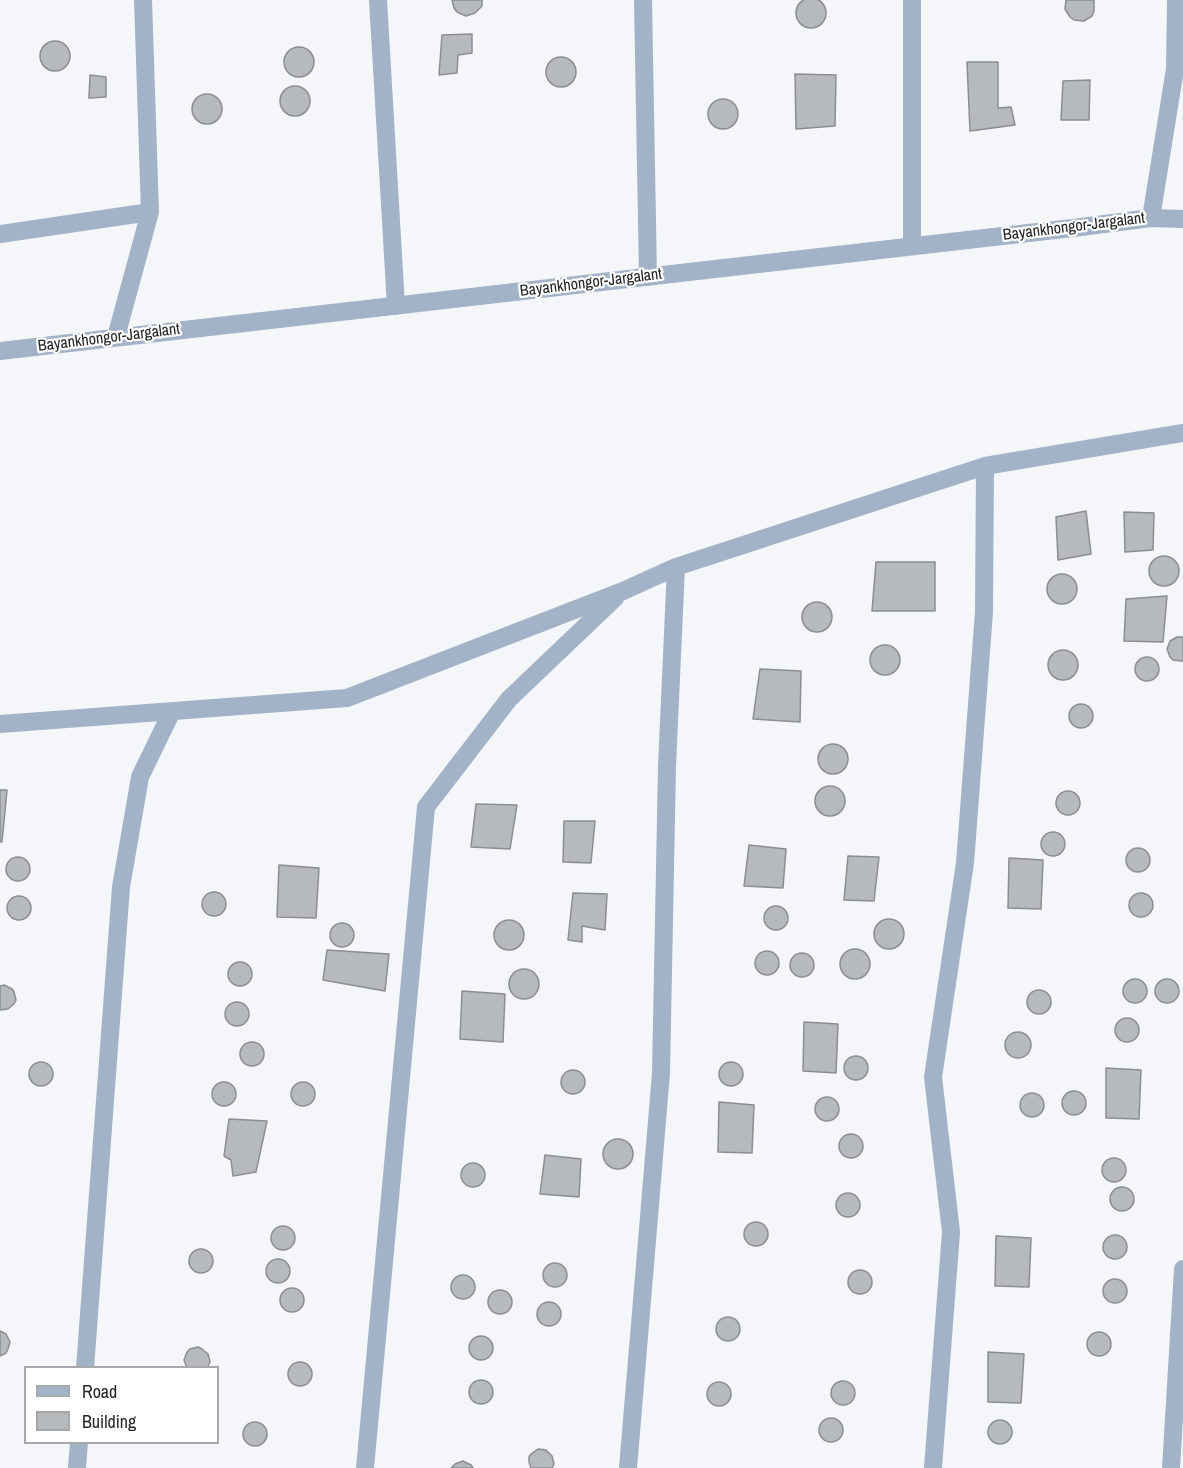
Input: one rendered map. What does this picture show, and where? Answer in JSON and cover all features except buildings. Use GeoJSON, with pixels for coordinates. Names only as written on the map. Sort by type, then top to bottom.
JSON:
{"type":"FeatureCollection","features":[{"type":"Feature","properties":{"kind":"street"},"geometry":{"type":"LineString","coordinates":[[116,337],[150,212],[143,0]]}},
{"type":"Feature","properties":{"kind":"street"},"geometry":{"type":"LineString","coordinates":[[378,0],[396,306]]}},
{"type":"Feature","properties":{"kind":"street"},"geometry":{"type":"LineString","coordinates":[[643,0],[648,276]]}},
{"type":"Feature","properties":{"kind":"street"},"geometry":{"type":"LineString","coordinates":[[912,0],[912,246]]}},
{"type":"Feature","properties":{"kind":"street"},"geometry":{"type":"LineString","coordinates":[[1151,218],[1175,69],[1176,0]]}},
{"type":"Feature","properties":{"kind":"street"},"geometry":{"type":"LineString","coordinates":[[0,234],[150,212]]}},
{"type":"Feature","properties":{"kind":"street","name":"Bayankhongor-Jargalant"},"geometry":{"type":"LineString","coordinates":[[0,351],[1151,218],[1183,219]]}},
{"type":"Feature","properties":{"kind":"street"},"geometry":{"type":"LineString","coordinates":[[0,724],[347,698],[623,591],[676,567],[985,466],[1183,433]]}},
{"type":"Feature","properties":{"kind":"street"},"geometry":{"type":"LineString","coordinates":[[933,1468],[951,1232],[933,1077],[965,863],[984,612],[985,466]]}},
{"type":"Feature","properties":{"kind":"street"},"geometry":{"type":"LineString","coordinates":[[628,1468],[661,1073],[668,766],[676,567]]}},
{"type":"Feature","properties":{"kind":"street"},"geometry":{"type":"LineString","coordinates":[[365,1468],[426,807],[509,699],[623,591]]}},
{"type":"Feature","properties":{"kind":"street"},"geometry":{"type":"LineString","coordinates":[[85,1366],[121,887],[140,777],[172,711]]}},
{"type":"Feature","properties":{"kind":"street"},"geometry":{"type":"LineString","coordinates":[[1171,1468],[1183,1269]]}},
{"type":"Feature","properties":{"kind":"street"},"geometry":{"type":"LineString","coordinates":[[77,1468],[79,1444]]}}]}
